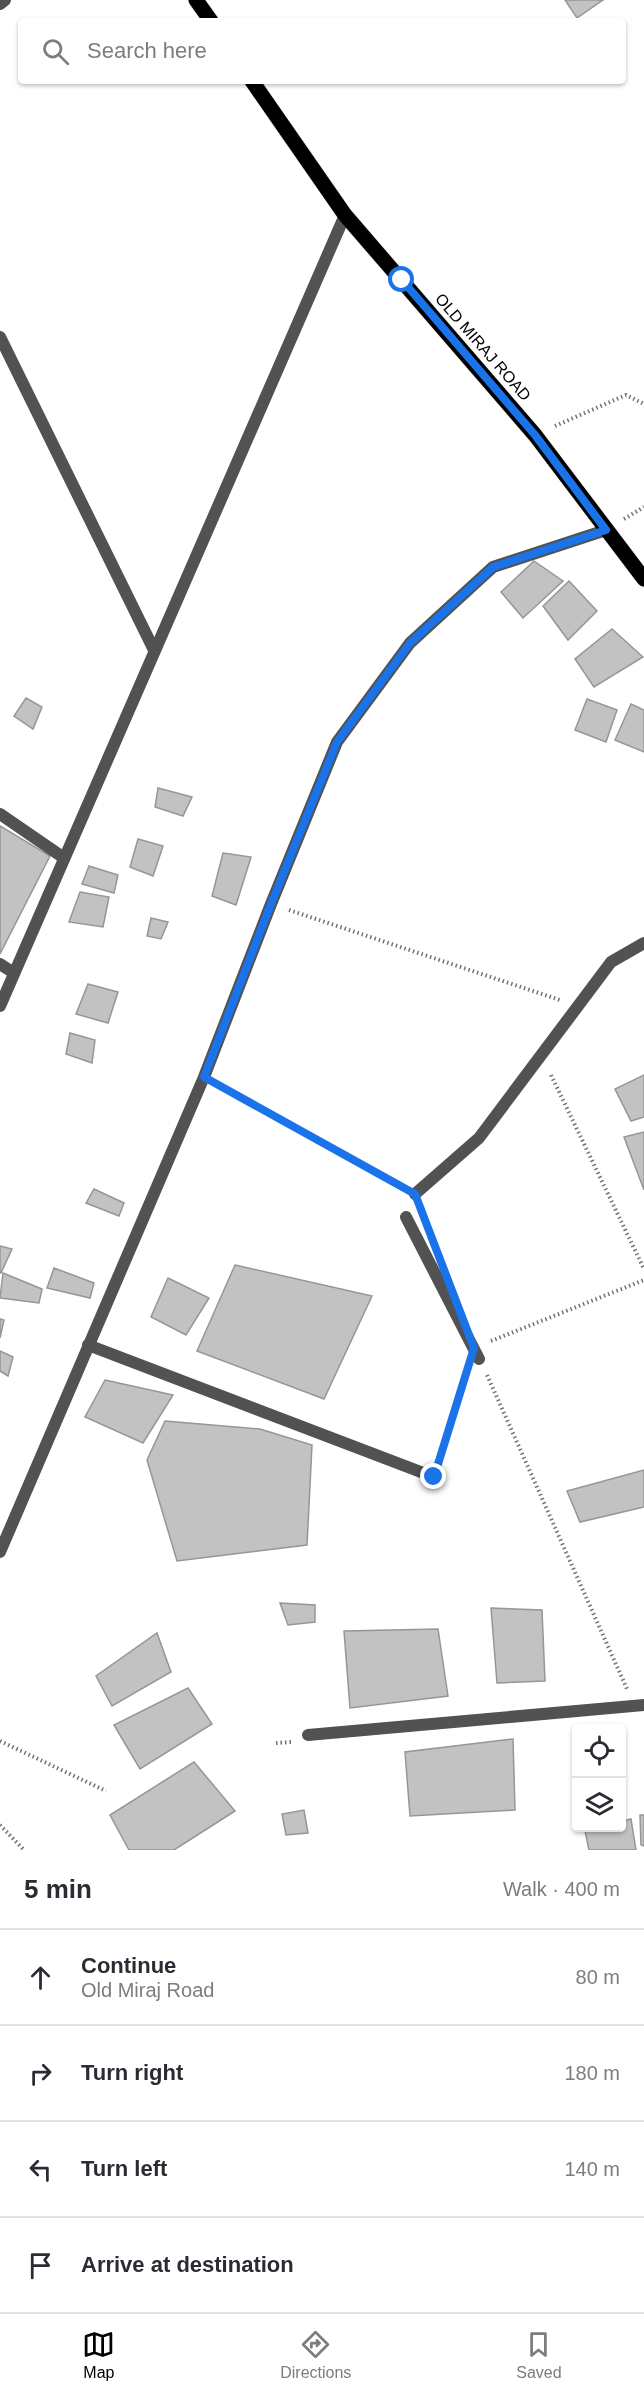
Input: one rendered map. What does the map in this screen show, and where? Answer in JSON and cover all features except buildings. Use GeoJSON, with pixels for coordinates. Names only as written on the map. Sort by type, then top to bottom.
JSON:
{"type":"FeatureCollection","features":[{"type":"Feature","properties":{"kind":"main road"},"geometry":{"type":"LineString","coordinates":[[196,0],[209,18]]}},
{"type":"Feature","properties":{"kind":"main road","name":"OLD MIRAJ ROAD"},"geometry":{"type":"LineString","coordinates":[[254,84],[345,216],[535,435],[644,579]]}},
{"type":"Feature","properties":{"kind":"street"},"geometry":{"type":"LineString","coordinates":[[0,4],[5,0]]}},
{"type":"Feature","properties":{"kind":"street"},"geometry":{"type":"LineString","coordinates":[[0,1006],[345,216]]}},
{"type":"Feature","properties":{"kind":"street"},"geometry":{"type":"LineString","coordinates":[[0,337],[154,650]]}},
{"type":"Feature","properties":{"kind":"street"},"geometry":{"type":"LineString","coordinates":[[0,1552],[204,1077],[337,742],[410,643],[493,567],[606,530]]}},
{"type":"Feature","properties":{"kind":"street"},"geometry":{"type":"LineString","coordinates":[[0,814],[64,858]]}},
{"type":"Feature","properties":{"kind":"street"},"geometry":{"type":"LineString","coordinates":[[415,1194],[479,1138],[611,962],[644,943]]}},
{"type":"Feature","properties":{"kind":"street"},"geometry":{"type":"LineString","coordinates":[[0,964],[14,973]]}},
{"type":"Feature","properties":{"kind":"street"},"geometry":{"type":"LineString","coordinates":[[406,1217],[479,1359]]}},
{"type":"Feature","properties":{"kind":"street"},"geometry":{"type":"LineString","coordinates":[[88,1346],[434,1477]]}},
{"type":"Feature","properties":{"kind":"street"},"geometry":{"type":"LineString","coordinates":[[308,1735],[644,1705]]}},
{"type":"Feature","properties":{"kind":"path"},"geometry":{"type":"LineString","coordinates":[[535,435],[627,395],[644,404]]}},
{"type":"Feature","properties":{"kind":"path"},"geometry":{"type":"LineString","coordinates":[[271,904],[579,1006]]}},
{"type":"Feature","properties":{"kind":"path"},"geometry":{"type":"LineString","coordinates":[[542,1056],[644,1269]]}},
{"type":"Feature","properties":{"kind":"path"},"geometry":{"type":"LineString","coordinates":[[204,1077],[415,1194]]}},
{"type":"Feature","properties":{"kind":"path"},"geometry":{"type":"LineString","coordinates":[[630,1695],[474,1348],[644,1280]]}},
{"type":"Feature","properties":{"kind":"path"},"geometry":{"type":"LineString","coordinates":[[434,1477],[467,1369]]}},
{"type":"Feature","properties":{"kind":"path"},"geometry":{"type":"LineString","coordinates":[[0,1741],[106,1791]]}},
{"type":"Feature","properties":{"kind":"path"},"geometry":{"type":"LineString","coordinates":[[0,1825],[24,1850]]}},
{"type":"Feature","properties":{"kind":"route"},"geometry":{"type":"LineString","coordinates":[[402,280],[535,435],[606,530],[493,567],[410,643],[337,742],[204,1077],[415,1194],[474,1348],[434,1477]]}}]}
